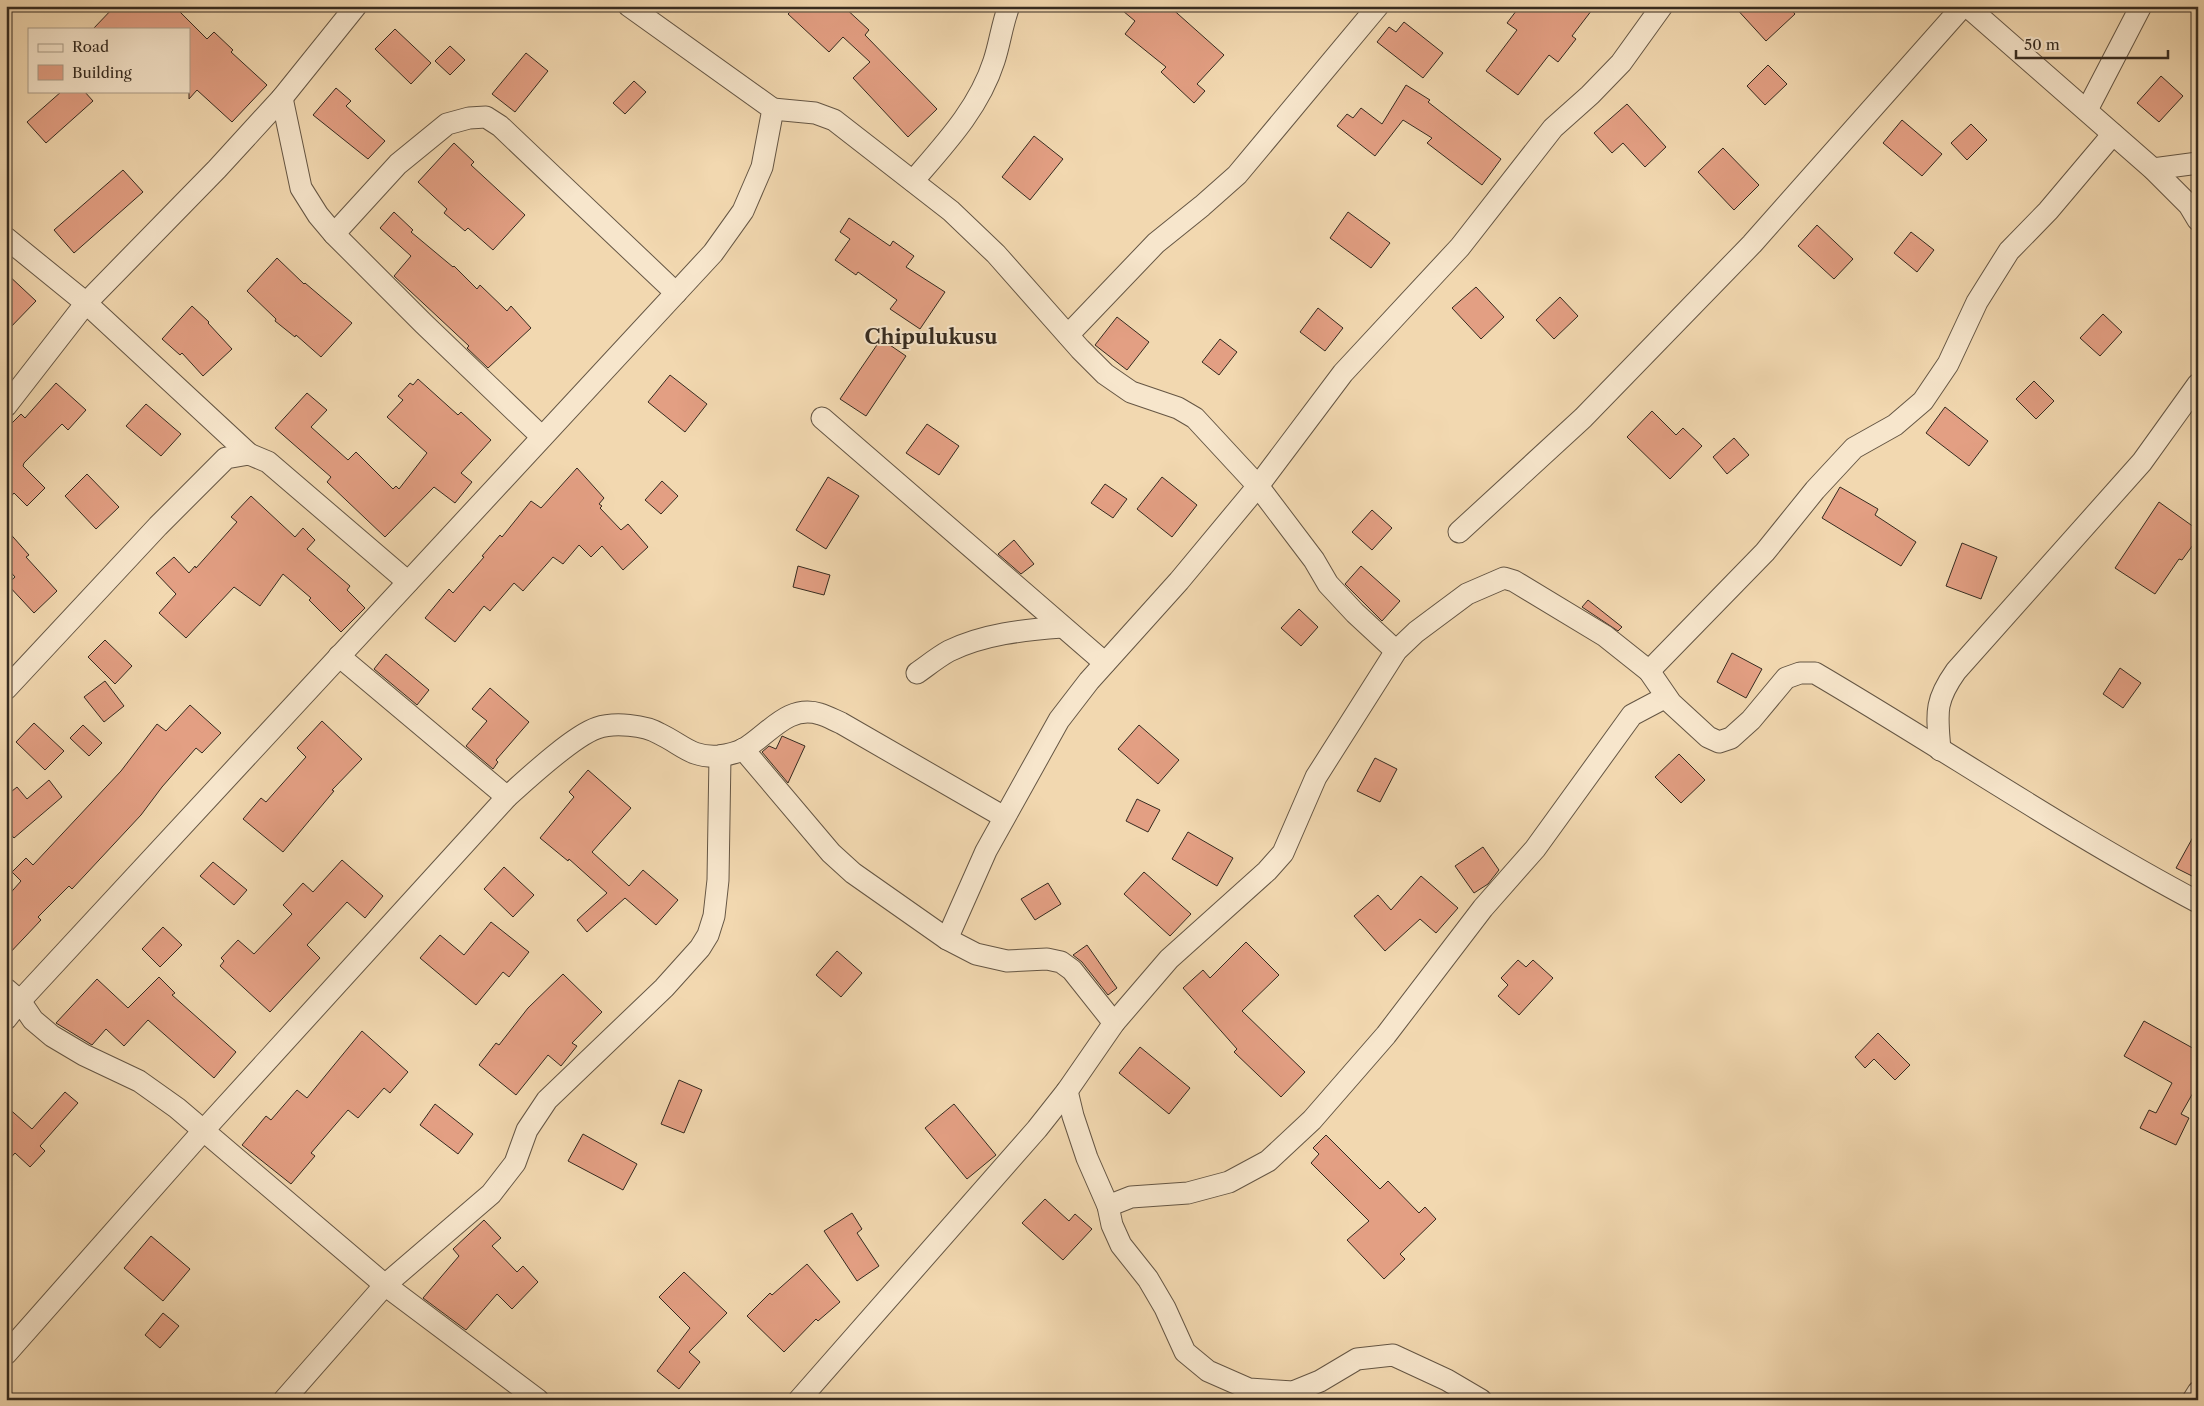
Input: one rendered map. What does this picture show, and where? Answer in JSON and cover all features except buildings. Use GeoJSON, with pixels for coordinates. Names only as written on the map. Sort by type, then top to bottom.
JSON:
{"type":"FeatureCollection","features":[{"type":"Feature","properties":{"kind":"street"},"geometry":{"type":"LineString","coordinates":[[6,406],[86,303],[217,169],[282,98],[356,6]]}},
{"type":"Feature","properties":{"kind":"street"},"geometry":{"type":"LineString","coordinates":[[630,6],[773,109],[815,113],[834,120],[950,211],[996,254],[1105,374],[1131,392],[1178,408],[1195,418],[1258,486],[1314,560],[1328,584],[1355,613],[1396,651]]}},
{"type":"Feature","properties":{"kind":"street"},"geometry":{"type":"LineString","coordinates":[[913,181],[950,138],[979,97],[994,61],[1004,18],[1009,6]]}},
{"type":"Feature","properties":{"kind":"street"},"geometry":{"type":"LineString","coordinates":[[1068,335],[1156,243],[1237,175],[1378,6]]}},
{"type":"Feature","properties":{"kind":"street"},"geometry":{"type":"LineString","coordinates":[[947,939],[986,851],[1059,720],[1105,663],[1179,581],[1258,486],[1343,373],[1460,247],[1553,128],[1590,95],[1621,63],[1662,6]]}},
{"type":"Feature","properties":{"kind":"street"},"geometry":{"type":"LineString","coordinates":[[1459,532],[1583,418],[1752,244],[1963,6]]}},
{"type":"Feature","properties":{"kind":"street"},"geometry":{"type":"LineString","coordinates":[[1967,6],[2153,169],[2189,205],[2198,220]]}},
{"type":"Feature","properties":{"kind":"street"},"geometry":{"type":"LineString","coordinates":[[2087,110],[2140,6]]}},
{"type":"Feature","properties":{"kind":"street"},"geometry":{"type":"LineString","coordinates":[[282,98],[301,188],[318,215],[334,234],[424,324],[542,437]]}},
{"type":"Feature","properties":{"kind":"street"},"geometry":{"type":"LineString","coordinates":[[6,1019],[13,995],[339,656],[713,252],[743,211],[762,167],[773,109]]}},
{"type":"Feature","properties":{"kind":"street"},"geometry":{"type":"LineString","coordinates":[[334,234],[398,164],[447,124],[469,118],[486,117],[500,126],[676,292]]}},
{"type":"Feature","properties":{"kind":"street"},"geometry":{"type":"LineString","coordinates":[[1650,671],[1753,566],[1815,490],[1854,448],[1895,425],[1923,401],[1948,364],[1977,302],[2009,251],[2048,211],[2113,134]]}},
{"type":"Feature","properties":{"kind":"street"},"geometry":{"type":"LineString","coordinates":[[2153,169],[2198,163]]}},
{"type":"Feature","properties":{"kind":"street"},"geometry":{"type":"LineString","coordinates":[[6,238],[86,303],[249,454],[268,462],[408,582]]}},
{"type":"Feature","properties":{"kind":"street"},"geometry":{"type":"LineString","coordinates":[[1940,750],[1937,712],[1943,689],[1956,670],[2142,462],[2198,384]]}},
{"type":"Feature","properties":{"kind":"street"},"geometry":{"type":"LineString","coordinates":[[822,418],[1105,663]]}},
{"type":"Feature","properties":{"kind":"street"},"geometry":{"type":"LineString","coordinates":[[6,689],[158,526],[226,458],[249,454]]}},
{"type":"Feature","properties":{"kind":"street"},"geometry":{"type":"LineString","coordinates":[[799,1400],[1037,1129],[1067,1091],[1114,1023],[1169,958],[1267,871],[1283,852],[1316,776],[1396,651],[1416,632],[1467,594],[1504,578],[1514,581],[1605,636],[1650,671],[1666,697],[1708,737],[1719,742],[1731,738],[1751,720],[1786,678],[1800,673],[1815,673],[2154,879],[2198,902]]}},
{"type":"Feature","properties":{"kind":"street"},"geometry":{"type":"LineString","coordinates":[[917,674],[947,652],[974,641],[1023,630],[1062,627]]}},
{"type":"Feature","properties":{"kind":"street"},"geometry":{"type":"LineString","coordinates":[[339,656],[507,797]]}},
{"type":"Feature","properties":{"kind":"street"},"geometry":{"type":"LineString","coordinates":[[1108,1206],[1132,1197],[1188,1193],[1229,1182],[1268,1161],[1312,1120],[1386,1035],[1483,908],[1535,849],[1632,714],[1666,697]]}},
{"type":"Feature","properties":{"kind":"street"},"geometry":{"type":"LineString","coordinates":[[6,1354],[203,1131],[507,797],[580,738],[596,728],[610,725],[629,726],[659,733],[697,756],[720,756],[743,750],[785,717],[799,712],[819,713],[841,723],[1004,817]]}},
{"type":"Feature","properties":{"kind":"street"},"geometry":{"type":"LineString","coordinates":[[743,750],[831,853],[854,873],[947,939],[976,954],[1007,961],[1047,959],[1061,962],[1072,970],[1114,1023]]}},
{"type":"Feature","properties":{"kind":"street"},"geometry":{"type":"LineString","coordinates":[[284,1400],[385,1284],[491,1194],[516,1163],[527,1130],[547,1100],[664,988],[700,948],[708,935],[714,916],[718,880],[720,756]]}},
{"type":"Feature","properties":{"kind":"street"},"geometry":{"type":"LineString","coordinates":[[13,995],[33,1020],[52,1036],[84,1055],[139,1081],[177,1108],[385,1284],[538,1400]]}},
{"type":"Feature","properties":{"kind":"street"},"geometry":{"type":"LineString","coordinates":[[1067,1091],[1072,1116],[1087,1158],[1108,1206],[1112,1225],[1121,1245],[1148,1279],[1165,1308],[1185,1352],[1208,1371],[1249,1389],[1293,1392],[1320,1381],[1357,1359],[1393,1355],[1447,1380],[1481,1400]]}},
{"type":"Feature","properties":{"kind":"street"},"geometry":{"type":"LineString","coordinates":[[2194,1400],[2198,1392]]}},
{"type":"Feature","properties":{"kind":"district","name":"Chipulukusu"},"geometry":{"type":"Point","coordinates":[931,337]}}]}
